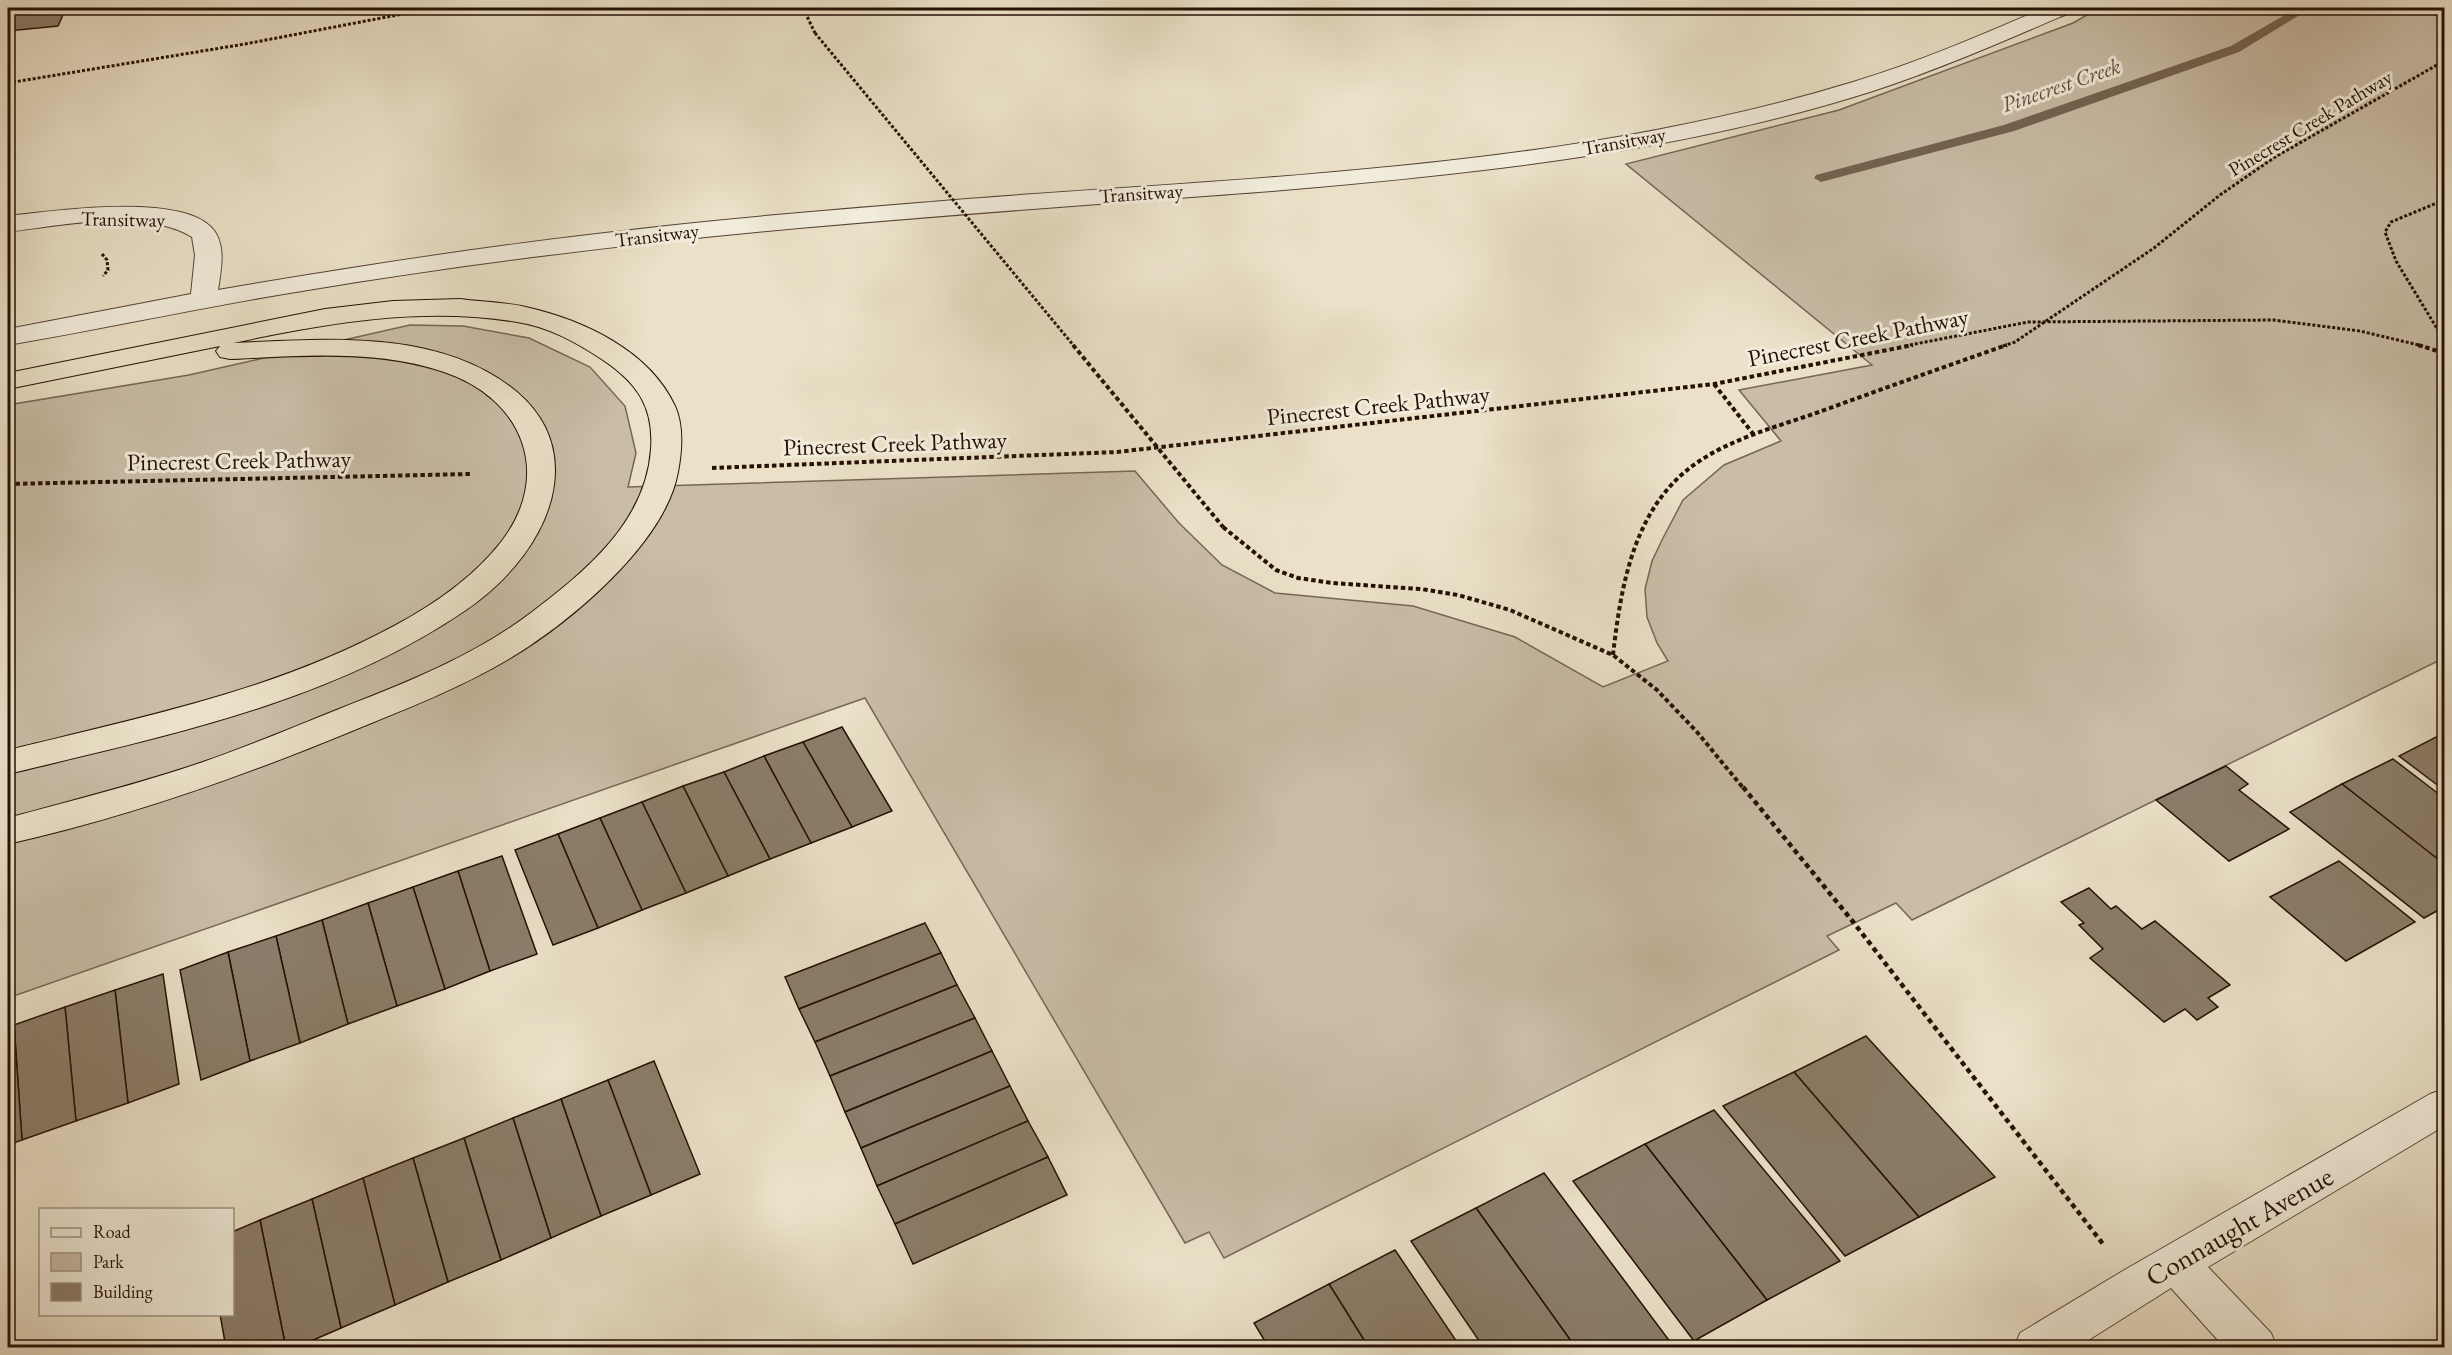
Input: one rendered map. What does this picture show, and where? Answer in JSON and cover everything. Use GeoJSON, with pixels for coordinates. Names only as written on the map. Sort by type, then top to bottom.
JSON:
{"type":"FeatureCollection","features":[{"type":"Feature","properties":{"kind":"highway"},"geometry":{"type":"LineString","coordinates":[[8,381],[292,322],[360,312],[423,307],[465,308],[512,313],[551,322],[586,335],[616,354],[641,377],[657,399],[666,421],[666,443],[659,491],[645,521],[620,549],[541,622],[494,652],[400,699],[192,779],[8,831]]}},
{"type":"Feature","properties":{"kind":"highway"},"geometry":{"type":"LineString","coordinates":[[8,762],[192,716],[298,681],[369,652],[457,601],[493,571],[521,536],[535,508],[541,473],[539,440],[526,418],[506,395],[475,377],[438,361],[397,351],[351,348],[141,355]]}},
{"type":"Feature","properties":{"kind":"street","name":"Transitway"},"geometry":{"type":"LineString","coordinates":[[8,337],[372,271],[725,227],[1397,174],[1493,163],[1712,124],[1846,91],[1983,44],[2061,8]]}},
{"type":"Feature","properties":{"kind":"street","name":"Transitway"},"geometry":{"type":"LineString","coordinates":[[8,224],[60,218],[135,215],[168,218],[190,224],[203,233],[208,247],[203,300]]}},
{"type":"Feature","properties":{"kind":"street","name":"Connaught Avenue"},"geometry":{"type":"LineString","coordinates":[[2036,1347],[2445,1106]]}},
{"type":"Feature","properties":{"kind":"street"},"geometry":{"type":"LineString","coordinates":[[2176,1263],[2255,1347]]}},
{"type":"Feature","properties":{"kind":"path"},"geometry":{"type":"LineString","coordinates":[[8,83],[289,36],[434,8]]}},
{"type":"Feature","properties":{"kind":"path"},"geometry":{"type":"LineString","coordinates":[[804,8],[802,10],[805,20],[814,33],[1223,527],[1276,570],[1298,578],[1332,583],[1421,589],[1458,595],[1510,610],[1613,655],[1657,690],[1697,732],[1854,923],[2136,1286]]}},
{"type":"Feature","properties":{"kind":"path","name":"Pinecrest Creek Pathway"},"geometry":{"type":"LineString","coordinates":[[2048,321],[2154,248],[2220,195],[2275,157],[2445,61]]}},
{"type":"Feature","properties":{"kind":"path"},"geometry":{"type":"LineString","coordinates":[[2445,200],[2391,222],[2385,232],[2396,261],[2445,340]]}},
{"type":"Feature","properties":{"kind":"path"},"geometry":{"type":"LineString","coordinates":[[100,252],[107,260],[108,270],[101,278]]}},
{"type":"Feature","properties":{"kind":"path","name":"Pinecrest Creek Pathway"},"geometry":{"type":"LineString","coordinates":[[706,468],[1117,452],[1714,384],[2012,324],[2048,321],[2273,320],[2390,336],[2445,353]]}},
{"type":"Feature","properties":{"kind":"path"},"geometry":{"type":"LineString","coordinates":[[1613,655],[1623,582],[1640,536],[1654,509],[1670,488],[1696,464],[1754,435],[2015,342],[2048,321]]}},
{"type":"Feature","properties":{"kind":"path"},"geometry":{"type":"LineString","coordinates":[[1714,384],[1754,435]]}},
{"type":"Feature","properties":{"kind":"path","name":"Pinecrest Creek Pathway"},"geometry":{"type":"LineString","coordinates":[[8,484],[471,474]]}},
{"type":"Feature","properties":{"kind":"green space"},"geometry":{"type":"Polygon","coordinates":[[[2099,8],[2444,8],[2444,658],[1912,920],[1896,903],[1827,936],[1839,950],[1224,1258],[1209,1232],[1185,1243],[865,698],[8,998],[8,405],[189,375],[410,325],[463,326],[529,338],[590,367],[625,406],[636,453],[628,487],[1135,471],[1179,523],[1222,565],[1275,593],[1413,606],[1515,637],[1603,687],[1668,661],[1657,643],[1647,617],[1645,589],[1652,561],[1683,500],[1724,465],[1781,441],[1739,390],[1872,365],[1626,164],[1839,110],[2073,23],[2099,8]]]}},
{"type":"Feature","properties":{"kind":"building"},"geometry":{"type":"Polygon","coordinates":[[[8,8],[66,8],[58,26],[8,31],[8,8]]]}},
{"type":"Feature","properties":{"kind":"building"},"geometry":{"type":"Polygon","coordinates":[[[842,727],[892,811],[852,827],[803,742],[842,727]]]}},
{"type":"Feature","properties":{"kind":"building"},"geometry":{"type":"Polygon","coordinates":[[[2444,733],[2444,790],[2399,756],[2444,733]]]}},
{"type":"Feature","properties":{"kind":"building"},"geometry":{"type":"Polygon","coordinates":[[[803,742],[852,827],[811,843],[764,756],[803,742]]]}},
{"type":"Feature","properties":{"kind":"building"},"geometry":{"type":"Polygon","coordinates":[[[764,756],[811,843],[770,859],[724,772],[764,756]]]}},
{"type":"Feature","properties":{"kind":"building"},"geometry":{"type":"Polygon","coordinates":[[[2393,759],[2444,798],[2444,864],[2342,784],[2393,759]]]}},
{"type":"Feature","properties":{"kind":"building"},"geometry":{"type":"Polygon","coordinates":[[[2226,766],[2248,784],[2239,790],[2289,829],[2229,861],[2156,800],[2226,766]]]}},
{"type":"Feature","properties":{"kind":"building"},"geometry":{"type":"Polygon","coordinates":[[[724,772],[770,859],[728,876],[683,786],[724,772]]]}},
{"type":"Feature","properties":{"kind":"building"},"geometry":{"type":"Polygon","coordinates":[[[2342,784],[2444,864],[2444,907],[2424,918],[2290,812],[2342,784]]]}},
{"type":"Feature","properties":{"kind":"building"},"geometry":{"type":"Polygon","coordinates":[[[683,786],[728,876],[686,893],[642,802],[683,786]]]}},
{"type":"Feature","properties":{"kind":"building"},"geometry":{"type":"Polygon","coordinates":[[[642,802],[686,893],[642,910],[600,818],[642,802]]]}},
{"type":"Feature","properties":{"kind":"building"},"geometry":{"type":"Polygon","coordinates":[[[600,818],[642,910],[598,928],[558,834],[600,818]]]}},
{"type":"Feature","properties":{"kind":"building"},"geometry":{"type":"Polygon","coordinates":[[[558,834],[598,928],[553,945],[515,850],[558,834]]]}},
{"type":"Feature","properties":{"kind":"building"},"geometry":{"type":"Polygon","coordinates":[[[502,856],[537,954],[490,971],[458,871],[502,856]]]}},
{"type":"Feature","properties":{"kind":"building"},"geometry":{"type":"Polygon","coordinates":[[[2339,861],[2415,922],[2346,961],[2270,897],[2339,861]]]}},
{"type":"Feature","properties":{"kind":"building"},"geometry":{"type":"Polygon","coordinates":[[[458,871],[490,971],[445,989],[413,887],[458,871]]]}},
{"type":"Feature","properties":{"kind":"building"},"geometry":{"type":"Polygon","coordinates":[[[413,887],[445,989],[397,1006],[368,903],[413,887]]]}},
{"type":"Feature","properties":{"kind":"building"},"geometry":{"type":"Polygon","coordinates":[[[2089,888],[2111,909],[2116,906],[2142,929],[2155,921],[2230,985],[2208,998],[2218,1007],[2197,1020],[2185,1009],[2164,1022],[2090,958],[2103,949],[2079,925],[2084,923],[2061,902],[2089,888]]]}},
{"type":"Feature","properties":{"kind":"building"},"geometry":{"type":"Polygon","coordinates":[[[368,903],[397,1006],[348,1024],[322,920],[368,903]]]}},
{"type":"Feature","properties":{"kind":"building"},"geometry":{"type":"Polygon","coordinates":[[[322,920],[348,1024],[300,1043],[276,936],[322,920]]]}},
{"type":"Feature","properties":{"kind":"building"},"geometry":{"type":"Polygon","coordinates":[[[925,923],[941,953],[799,1009],[785,977],[925,923]]]}},
{"type":"Feature","properties":{"kind":"building"},"geometry":{"type":"Polygon","coordinates":[[[276,936],[300,1043],[250,1061],[228,952],[276,936]]]}},
{"type":"Feature","properties":{"kind":"building"},"geometry":{"type":"Polygon","coordinates":[[[228,952],[250,1061],[201,1080],[180,970],[228,952]]]}},
{"type":"Feature","properties":{"kind":"building"},"geometry":{"type":"Polygon","coordinates":[[[941,953],[957,985],[815,1042],[799,1009],[941,953]]]}},
{"type":"Feature","properties":{"kind":"building"},"geometry":{"type":"Polygon","coordinates":[[[163,974],[179,1084],[128,1103],[115,990],[163,974]]]}},
{"type":"Feature","properties":{"kind":"building"},"geometry":{"type":"Polygon","coordinates":[[[957,985],[975,1018],[830,1076],[815,1042],[957,985]]]}},
{"type":"Feature","properties":{"kind":"building"},"geometry":{"type":"Polygon","coordinates":[[[115,990],[128,1103],[76,1121],[65,1007],[115,990]]]}},
{"type":"Feature","properties":{"kind":"building"},"geometry":{"type":"Polygon","coordinates":[[[65,1007],[76,1121],[22,1140],[14,1025],[65,1007]]]}},
{"type":"Feature","properties":{"kind":"building"},"geometry":{"type":"Polygon","coordinates":[[[975,1018],[992,1051],[845,1112],[830,1076],[975,1018]]]}},
{"type":"Feature","properties":{"kind":"building"},"geometry":{"type":"Polygon","coordinates":[[[14,1025],[22,1140],[8,1145],[8,1027],[14,1025]]]}},
{"type":"Feature","properties":{"kind":"building"},"geometry":{"type":"Polygon","coordinates":[[[1866,1036],[1995,1177],[1919,1217],[1794,1072],[1866,1036]]]}},
{"type":"Feature","properties":{"kind":"building"},"geometry":{"type":"Polygon","coordinates":[[[992,1051],[1010,1086],[861,1148],[845,1112],[992,1051]]]}},
{"type":"Feature","properties":{"kind":"building"},"geometry":{"type":"Polygon","coordinates":[[[654,1061],[700,1174],[651,1195],[608,1080],[654,1061]]]}},
{"type":"Feature","properties":{"kind":"building"},"geometry":{"type":"Polygon","coordinates":[[[1794,1072],[1919,1217],[1845,1256],[1723,1106],[1794,1072]]]}},
{"type":"Feature","properties":{"kind":"building"},"geometry":{"type":"Polygon","coordinates":[[[608,1080],[651,1195],[601,1216],[561,1099],[608,1080]]]}},
{"type":"Feature","properties":{"kind":"building"},"geometry":{"type":"Polygon","coordinates":[[[1010,1086],[1028,1121],[877,1186],[861,1148],[1010,1086]]]}},
{"type":"Feature","properties":{"kind":"building"},"geometry":{"type":"Polygon","coordinates":[[[561,1099],[601,1216],[551,1238],[513,1118],[561,1099]]]}},
{"type":"Feature","properties":{"kind":"building"},"geometry":{"type":"Polygon","coordinates":[[[1714,1110],[1840,1261],[1767,1300],[1645,1144],[1714,1110]]]}},
{"type":"Feature","properties":{"kind":"building"},"geometry":{"type":"Polygon","coordinates":[[[513,1118],[551,1238],[501,1260],[464,1138],[513,1118]]]}},
{"type":"Feature","properties":{"kind":"building"},"geometry":{"type":"Polygon","coordinates":[[[1028,1121],[1048,1157],[895,1224],[877,1186],[1028,1121]]]}},
{"type":"Feature","properties":{"kind":"building"},"geometry":{"type":"Polygon","coordinates":[[[464,1138],[501,1260],[448,1282],[413,1158],[464,1138]]]}},
{"type":"Feature","properties":{"kind":"building"},"geometry":{"type":"Polygon","coordinates":[[[1645,1144],[1767,1300],[1694,1341],[1573,1181],[1645,1144]]]}},
{"type":"Feature","properties":{"kind":"building"},"geometry":{"type":"Polygon","coordinates":[[[1048,1157],[1067,1195],[913,1264],[895,1224],[1048,1157]]]}},
{"type":"Feature","properties":{"kind":"building"},"geometry":{"type":"Polygon","coordinates":[[[413,1158],[448,1282],[395,1305],[363,1178],[413,1158]]]}},
{"type":"Feature","properties":{"kind":"building"},"geometry":{"type":"Polygon","coordinates":[[[1544,1173],[1671,1343],[1662,1348],[1576,1348],[1476,1208],[1544,1173]]]}},
{"type":"Feature","properties":{"kind":"building"},"geometry":{"type":"Polygon","coordinates":[[[363,1178],[395,1305],[341,1328],[312,1199],[363,1178]]]}},
{"type":"Feature","properties":{"kind":"building"},"geometry":{"type":"Polygon","coordinates":[[[312,1199],[341,1328],[295,1348],[286,1348],[260,1220],[312,1199]]]}},
{"type":"Feature","properties":{"kind":"building"},"geometry":{"type":"Polygon","coordinates":[[[1476,1208],[1576,1348],[1484,1348],[1411,1241],[1476,1208]]]}},
{"type":"Feature","properties":{"kind":"building"},"geometry":{"type":"Polygon","coordinates":[[[260,1220],[286,1348],[226,1348],[220,1316],[234,1316],[234,1231],[260,1220]]]}},
{"type":"Feature","properties":{"kind":"building"},"geometry":{"type":"Polygon","coordinates":[[[1395,1250],[1461,1348],[1369,1348],[1329,1284],[1395,1250]]]}},
{"type":"Feature","properties":{"kind":"building"},"geometry":{"type":"Polygon","coordinates":[[[1329,1284],[1369,1348],[1269,1348],[1254,1323],[1329,1284]]]}},
{"type":"Feature","properties":{"kind":"waterway","name":"Pinecrest Creek"},"geometry":{"type":"LineString","coordinates":[[1821,178],[2009,128],[2235,49],[2305,8]]}}]}
